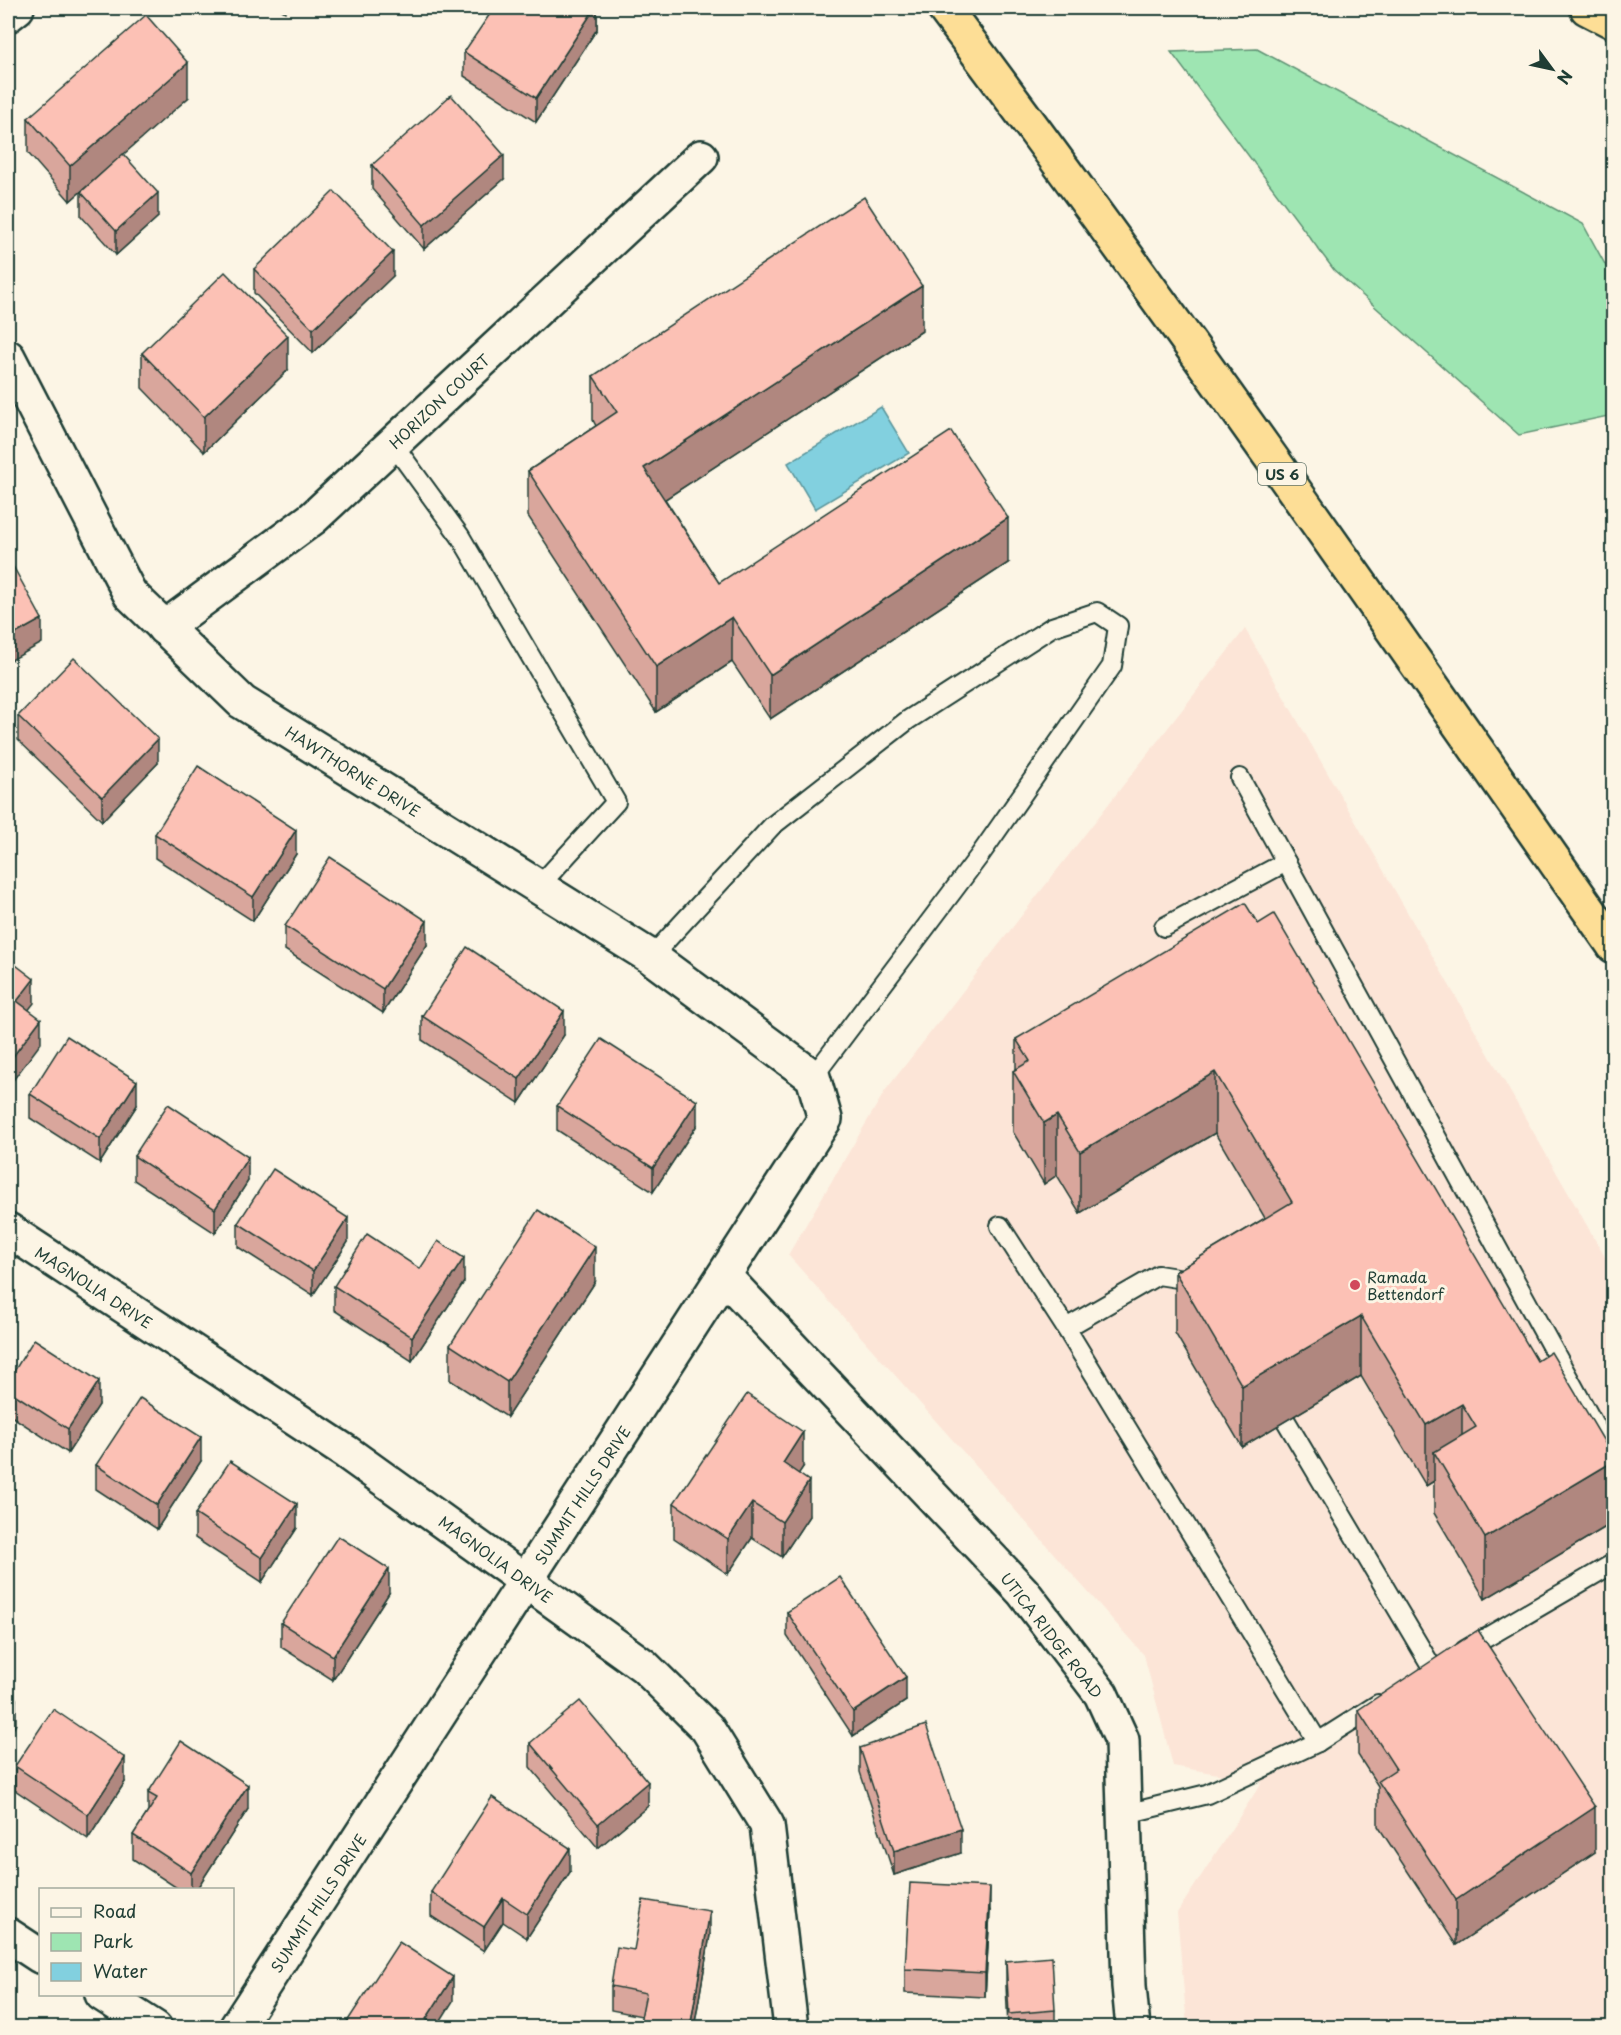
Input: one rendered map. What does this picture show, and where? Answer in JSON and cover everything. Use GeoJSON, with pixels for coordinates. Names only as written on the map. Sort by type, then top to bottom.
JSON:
{"type":"FeatureCollection","features":[{"type":"Feature","properties":{"kind":"highway","name":"US 6"},"geometry":{"type":"LineString","coordinates":[[944,8],[1048,148],[1345,561],[1614,946]]}},
{"type":"Feature","properties":{"kind":"highway"},"geometry":{"type":"LineString","coordinates":[[1587,8],[1614,22]]}},
{"type":"Feature","properties":{"kind":"street"},"geometry":{"type":"LineString","coordinates":[[8,15],[17,8]]}},
{"type":"Feature","properties":{"kind":"street","name":"HORIZON COURT"},"geometry":{"type":"LineString","coordinates":[[164,628],[313,518],[700,157]]}},
{"type":"Feature","properties":{"kind":"street","name":"HAWTHORNE DRIVE"},"geometry":{"type":"LineString","coordinates":[[8,357],[130,594],[242,702],[651,957],[813,1077]]}},
{"type":"Feature","properties":{"kind":"street","name":"SUMMIT HILLS DRIVE"},"geometry":{"type":"LineString","coordinates":[[236,2028],[825,1119],[813,1077]]}},
{"type":"Feature","properties":{"kind":"street","name":"MAGNOLIA DRIVE"},"geometry":{"type":"LineString","coordinates":[[8,1230],[346,1452],[644,1666],[707,1728],[766,1825],[791,2028]]}},
{"type":"Feature","properties":{"kind":"street","name":"UTICA RIDGE ROAD"},"geometry":{"type":"LineString","coordinates":[[724,1276],[1023,1592],[1101,1694],[1122,1740],[1126,1814],[1129,1986],[1133,2028]]}},
{"type":"Feature","properties":{"kind":"street"},"geometry":{"type":"LineString","coordinates":[[8,1935],[39,1955]]}},
{"type":"Feature","properties":{"kind":"street"},"geometry":{"type":"LineString","coordinates":[[104,1996],[155,2028]]}},
{"type":"Feature","properties":{"kind":"lane"},"geometry":{"type":"LineString","coordinates":[[393,444],[460,536],[616,802],[538,887]]}},
{"type":"Feature","properties":{"kind":"lane"},"geometry":{"type":"LineString","coordinates":[[651,957],[772,826],[908,720],[1052,627],[1097,612],[1118,626],[1112,666],[980,855],[813,1077]]}},
{"type":"Feature","properties":{"kind":"lane"},"geometry":{"type":"LineString","coordinates":[[1240,778],[1614,1461]]}},
{"type":"Feature","properties":{"kind":"lane"},"geometry":{"type":"LineString","coordinates":[[1164,927],[1286,862]]}},
{"type":"Feature","properties":{"kind":"lane"},"geometry":{"type":"LineString","coordinates":[[1000,1226],[1066,1328],[1318,1742]]}},
{"type":"Feature","properties":{"kind":"lane"},"geometry":{"type":"LineString","coordinates":[[1066,1328],[1158,1275],[1190,1280],[1210,1301]]}},
{"type":"Feature","properties":{"kind":"lane"},"geometry":{"type":"LineString","coordinates":[[1286,1421],[1443,1663]]}},
{"type":"Feature","properties":{"kind":"lane"},"geometry":{"type":"LineString","coordinates":[[1414,1682],[1614,1563]]}},
{"type":"Feature","properties":{"kind":"lane"},"geometry":{"type":"LineString","coordinates":[[1126,1814],[1208,1794],[1318,1742],[1395,1694]]}},
{"type":"Feature","properties":{"kind":"shaded area"},"geometry":{"type":"Polygon","coordinates":[[[1245,629],[1613,1271],[1614,2018],[1608,2027],[1187,2027],[1177,1913],[1262,1782],[1173,1766],[1144,1655],[788,1255],[885,1091],[1245,629]]]}},
{"type":"Feature","properties":{"kind":"green space"},"geometry":{"type":"Polygon","coordinates":[[[1257,49],[1583,224],[1613,279],[1613,415],[1519,435],[1334,270],[1171,52],[1257,49]]]}},
{"type":"Feature","properties":{"kind":"water"},"geometry":{"type":"Polygon","coordinates":[[[881,407],[909,453],[815,509],[788,463],[881,407]]]}},
{"type":"Feature","properties":{"kind":"building"},"geometry":{"type":"Polygon","coordinates":[[[494,8],[595,8],[536,98],[464,52],[494,8]]]}},
{"type":"Feature","properties":{"kind":"building"},"geometry":{"type":"Polygon","coordinates":[[[146,15],[188,63],[70,166],[28,118],[146,15]]]}},
{"type":"Feature","properties":{"kind":"building"},"geometry":{"type":"Polygon","coordinates":[[[451,95],[504,155],[424,225],[372,165],[451,95]]]}},
{"type":"Feature","properties":{"kind":"building"},"geometry":{"type":"Polygon","coordinates":[[[123,154],[158,193],[116,231],[81,192],[123,154]]]}},
{"type":"Feature","properties":{"kind":"building"},"geometry":{"type":"Polygon","coordinates":[[[334,191],[393,252],[313,329],[254,269],[334,191]]]}},
{"type":"Feature","properties":{"kind":"building"},"geometry":{"type":"Polygon","coordinates":[[[864,197],[922,286],[644,468],[719,583],[951,431],[1008,518],[770,675],[732,617],[656,667],[528,471],[617,412],[593,376],[864,197]]]}},
{"type":"Feature","properties":{"kind":"building"},"geometry":{"type":"Polygon","coordinates":[[[225,272],[288,336],[204,417],[142,353],[225,272]]]}},
{"type":"Feature","properties":{"kind":"building"},"geometry":{"type":"Polygon","coordinates":[[[8,557],[42,619],[8,638],[8,557]]]}},
{"type":"Feature","properties":{"kind":"building"},"geometry":{"type":"Polygon","coordinates":[[[74,658],[158,739],[102,797],[18,716],[74,658]]]}},
{"type":"Feature","properties":{"kind":"building"},"geometry":{"type":"Polygon","coordinates":[[[198,766],[296,830],[253,897],[155,834],[198,766]]]}},
{"type":"Feature","properties":{"kind":"building"},"geometry":{"type":"Polygon","coordinates":[[[330,857],[427,921],[383,989],[285,926],[330,857]]]}},
{"type":"Feature","properties":{"kind":"building","name":"Ramada Bettendorf"},"geometry":{"type":"Polygon","coordinates":[[[1245,903],[1258,924],[1274,914],[1537,1361],[1551,1352],[1614,1458],[1614,1461],[1485,1538],[1434,1452],[1476,1427],[1462,1404],[1426,1425],[1361,1316],[1242,1386],[1175,1272],[1292,1202],[1215,1072],[1080,1152],[1057,1115],[1044,1123],[1013,1071],[1030,1061],[1016,1039],[1245,903]]]}},
{"type":"Feature","properties":{"kind":"building"},"geometry":{"type":"Polygon","coordinates":[[[467,947],[564,1011],[519,1079],[422,1016],[467,947]]]}},
{"type":"Feature","properties":{"kind":"building"},"geometry":{"type":"Polygon","coordinates":[[[8,959],[34,979],[17,1001],[41,1019],[8,1063],[8,959]]]}},
{"type":"Feature","properties":{"kind":"building"},"geometry":{"type":"Polygon","coordinates":[[[67,1036],[137,1081],[100,1139],[30,1094],[67,1036]]]}},
{"type":"Feature","properties":{"kind":"building"},"geometry":{"type":"Polygon","coordinates":[[[601,1039],[697,1101],[653,1168],[557,1106],[601,1039]]]}},
{"type":"Feature","properties":{"kind":"building"},"geometry":{"type":"Polygon","coordinates":[[[168,1104],[248,1157],[215,1209],[134,1156],[168,1104]]]}},
{"type":"Feature","properties":{"kind":"building"},"geometry":{"type":"Polygon","coordinates":[[[273,1169],[348,1218],[313,1271],[238,1223],[273,1169]]]}},
{"type":"Feature","properties":{"kind":"building"},"geometry":{"type":"Polygon","coordinates":[[[538,1210],[595,1247],[507,1382],[450,1345],[538,1210]]]}},
{"type":"Feature","properties":{"kind":"building"},"geometry":{"type":"Polygon","coordinates":[[[367,1234],[420,1269],[438,1241],[464,1258],[412,1337],[334,1286],[367,1234]]]}},
{"type":"Feature","properties":{"kind":"building"},"geometry":{"type":"Polygon","coordinates":[[[34,1339],[99,1381],[68,1429],[8,1390],[8,1381],[34,1339]]]}},
{"type":"Feature","properties":{"kind":"building"},"geometry":{"type":"Polygon","coordinates":[[[747,1394],[803,1432],[783,1463],[809,1481],[782,1522],[752,1503],[728,1539],[674,1503],[747,1394]]]}},
{"type":"Feature","properties":{"kind":"building"},"geometry":{"type":"Polygon","coordinates":[[[140,1398],[201,1437],[157,1505],[96,1465],[140,1398]]]}},
{"type":"Feature","properties":{"kind":"building"},"geometry":{"type":"Polygon","coordinates":[[[230,1461],[297,1504],[262,1558],[195,1514],[230,1461]]]}},
{"type":"Feature","properties":{"kind":"building"},"geometry":{"type":"Polygon","coordinates":[[[338,1536],[389,1569],[333,1656],[281,1623],[338,1536]]]}},
{"type":"Feature","properties":{"kind":"building"},"geometry":{"type":"Polygon","coordinates":[[[840,1577],[906,1677],[853,1712],[787,1612],[840,1577]]]}},
{"type":"Feature","properties":{"kind":"building"},"geometry":{"type":"Polygon","coordinates":[[[1478,1630],[1595,1807],[1456,1900],[1378,1781],[1396,1769],[1358,1710],[1478,1630]]]}},
{"type":"Feature","properties":{"kind":"building"},"geometry":{"type":"Polygon","coordinates":[[[8,1695],[16,1700],[8,1714],[8,1695]]]}},
{"type":"Feature","properties":{"kind":"building"},"geometry":{"type":"Polygon","coordinates":[[[580,1701],[648,1782],[598,1824],[530,1743],[580,1701]]]}},
{"type":"Feature","properties":{"kind":"building"},"geometry":{"type":"Polygon","coordinates":[[[53,1709],[125,1758],[88,1815],[15,1766],[53,1709]]]}},
{"type":"Feature","properties":{"kind":"building"},"geometry":{"type":"Polygon","coordinates":[[[926,1725],[961,1829],[894,1851],[860,1748],[926,1725]]]}},
{"type":"Feature","properties":{"kind":"building"},"geometry":{"type":"Polygon","coordinates":[[[181,1741],[248,1785],[191,1873],[133,1835],[157,1798],[148,1793],[181,1741]]]}},
{"type":"Feature","properties":{"kind":"building"},"geometry":{"type":"Polygon","coordinates":[[[492,1797],[570,1848],[527,1914],[503,1898],[484,1927],[431,1892],[492,1797]]]}},
{"type":"Feature","properties":{"kind":"building"},"geometry":{"type":"Polygon","coordinates":[[[910,1883],[990,1887],[985,1973],[905,1969],[910,1883]]]}},
{"type":"Feature","properties":{"kind":"building"},"geometry":{"type":"Polygon","coordinates":[[[643,1900],[710,1911],[690,2028],[639,2028],[646,1993],[611,1986],[617,1947],[634,1950],[643,1900]]]}},
{"type":"Feature","properties":{"kind":"building"},"geometry":{"type":"Polygon","coordinates":[[[399,1942],[453,1977],[426,2019],[440,2028],[343,2028],[399,1942]]]}},
{"type":"Feature","properties":{"kind":"building"},"geometry":{"type":"Polygon","coordinates":[[[1052,1957],[1055,2010],[1009,2014],[1006,1961],[1052,1957]]]}},
{"type":"Feature","properties":{"kind":"place","name":"Ramada Bettendorf"},"geometry":{"type":"Point","coordinates":[1355,1285]}}]}
